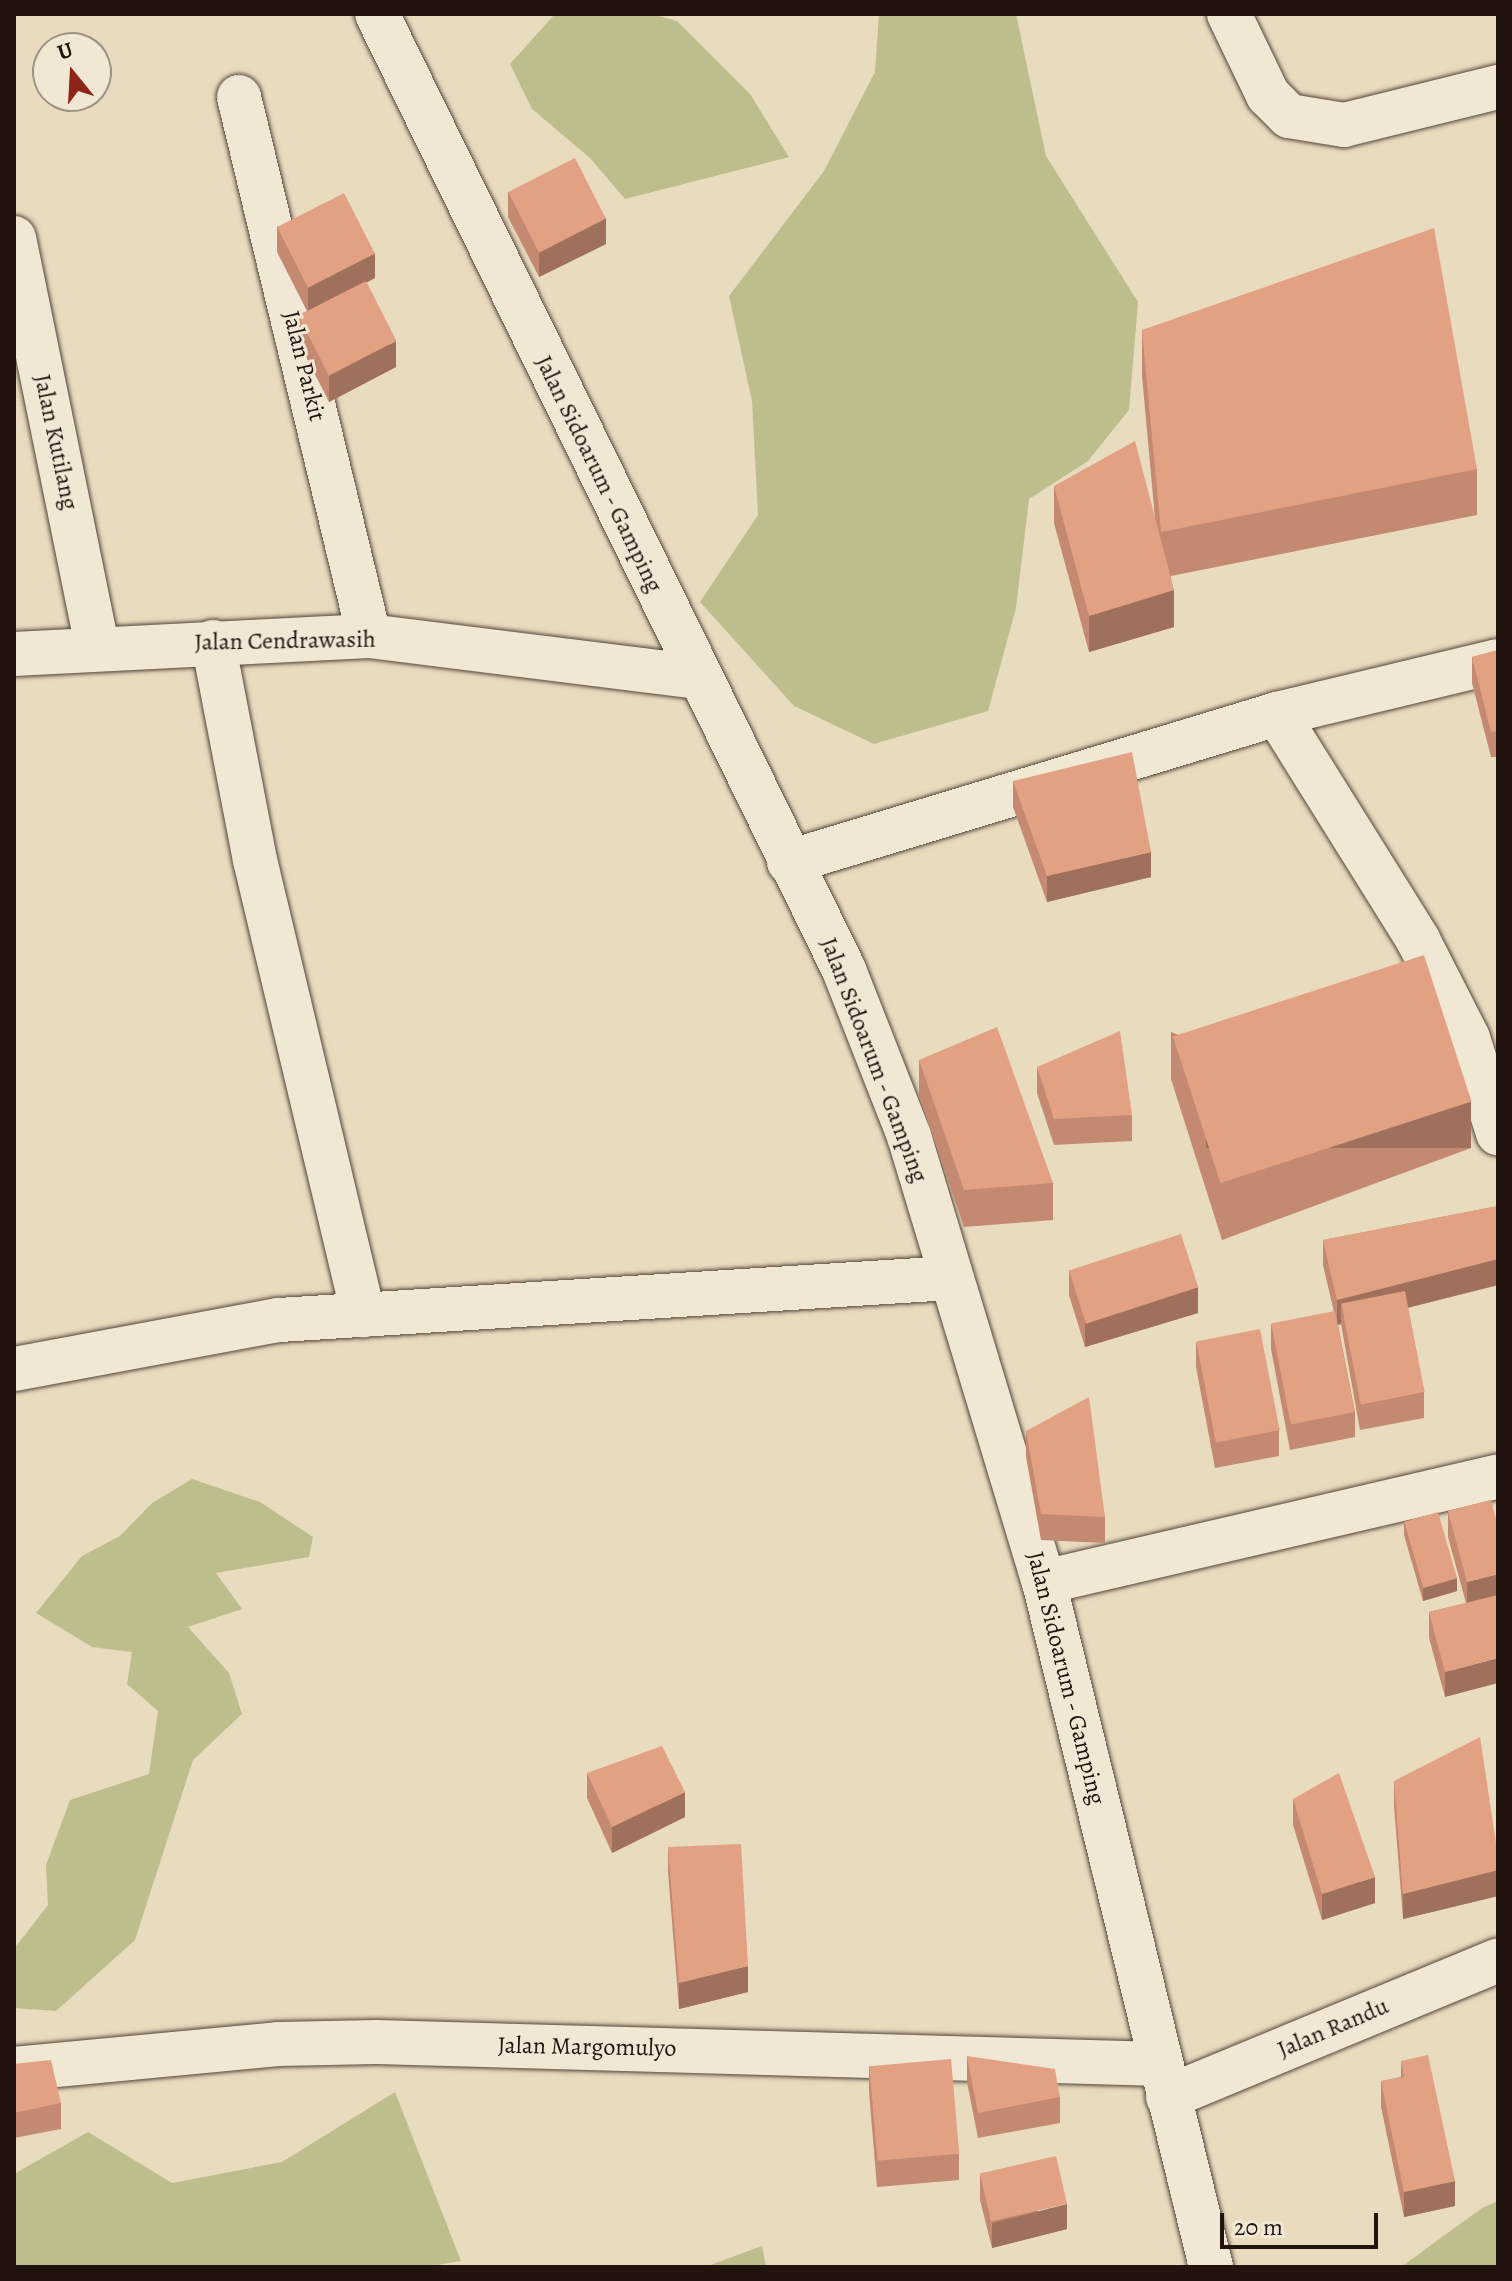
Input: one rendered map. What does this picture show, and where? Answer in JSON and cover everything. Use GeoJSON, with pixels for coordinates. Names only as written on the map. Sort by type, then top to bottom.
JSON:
{"type":"FeatureCollection","features":[{"type":"Feature","properties":{"kind":"street","name":"Jalan Sidoarum - Gamping"},"geometry":{"type":"LineString","coordinates":[[377,14],[697,677],[844,970],[909,1136],[1044,1582],[1211,2267]]}},
{"type":"Feature","properties":{"kind":"street"},"geometry":{"type":"LineString","coordinates":[[1229,14],[1268,95],[1289,116],[1344,125],[1498,87]]}},
{"type":"Feature","properties":{"kind":"street","name":"Jalan Parkit"},"geometry":{"type":"LineString","coordinates":[[239,97],[369,636]]}},
{"type":"Feature","properties":{"kind":"street","name":"Jalan Kutilang"},"geometry":{"type":"LineString","coordinates":[[14,238],[97,646]]}},
{"type":"Feature","properties":{"kind":"street","name":"Jalan Cendrawasih"},"geometry":{"type":"LineString","coordinates":[[14,654],[97,646],[369,636],[697,677]]}},
{"type":"Feature","properties":{"kind":"street"},"geometry":{"type":"LineString","coordinates":[[213,642],[255,860],[363,1315]]}},
{"type":"Feature","properties":{"kind":"street"},"geometry":{"type":"LineString","coordinates":[[789,862],[1277,714],[1498,661]]}},
{"type":"Feature","properties":{"kind":"street"},"geometry":{"type":"LineString","coordinates":[[1277,714],[1418,940],[1468,1038],[1498,1133]]}},
{"type":"Feature","properties":{"kind":"street"},"geometry":{"type":"LineString","coordinates":[[14,1369],[279,1320],[950,1278]]}},
{"type":"Feature","properties":{"kind":"street"},"geometry":{"type":"LineString","coordinates":[[1044,1582],[1498,1476]]}},
{"type":"Feature","properties":{"kind":"street","name":"Jalan Randu"},"geometry":{"type":"LineString","coordinates":[[1164,2081],[1498,1960]]}},
{"type":"Feature","properties":{"kind":"street","name":"Jalan Margomulyo"},"geometry":{"type":"LineString","coordinates":[[14,2069],[278,2044],[376,2042],[1164,2081]]}},
{"type":"Feature","properties":{"kind":"green space"},"geometry":{"type":"Polygon","coordinates":[[[555,14],[651,14],[677,21],[750,94],[789,157],[625,199],[590,158],[532,109],[510,64],[555,14]]]}},
{"type":"Feature","properties":{"kind":"green space"},"geometry":{"type":"Polygon","coordinates":[[[879,14],[1016,14],[1046,156],[1138,302],[1129,410],[1088,461],[1029,499],[1016,608],[988,711],[874,744],[794,706],[700,602],[758,515],[752,401],[729,296],[824,171],[875,72],[879,14]]]}},
{"type":"Feature","properties":{"kind":"green space"},"geometry":{"type":"Polygon","coordinates":[[[192,1479],[260,1502],[313,1537],[309,1557],[216,1573],[242,1609],[188,1627],[229,1673],[242,1714],[193,1760],[135,1940],[56,2011],[14,2008],[14,1949],[48,1905],[46,1865],[70,1800],[149,1774],[158,1711],[127,1684],[132,1652],[92,1647],[36,1613],[82,1556],[120,1536],[152,1503],[192,1479]]]}},
{"type":"Feature","properties":{"kind":"green space"},"geometry":{"type":"Polygon","coordinates":[[[395,2092],[461,2261],[426,2267],[14,2267],[14,2174],[88,2132],[172,2183],[282,2162],[395,2092]]]}},
{"type":"Feature","properties":{"kind":"green space"},"geometry":{"type":"Polygon","coordinates":[[[1498,2201],[1498,2267],[1401,2267],[1482,2208],[1498,2201]]]}},
{"type":"Feature","properties":{"kind":"green space"},"geometry":{"type":"Polygon","coordinates":[[[762,2246],[766,2267],[705,2267],[762,2246]]]}},
{"type":"Feature","properties":{"kind":"building"},"geometry":{"type":"Polygon","coordinates":[[[575,158],[606,219],[539,253],[508,192],[575,158]]]}},
{"type":"Feature","properties":{"kind":"building"},"geometry":{"type":"Polygon","coordinates":[[[344,193],[375,254],[308,288],[277,227],[344,193]]]}},
{"type":"Feature","properties":{"kind":"building"},"geometry":{"type":"Polygon","coordinates":[[[1434,228],[1477,469],[1161,532],[1142,330],[1434,228]]]}},
{"type":"Feature","properties":{"kind":"building"},"geometry":{"type":"Polygon","coordinates":[[[366,281],[396,341],[329,375],[298,316],[366,281]]]}},
{"type":"Feature","properties":{"kind":"building"},"geometry":{"type":"Polygon","coordinates":[[[1135,441],[1174,590],[1089,616],[1054,486],[1135,441]]]}},
{"type":"Feature","properties":{"kind":"building"},"geometry":{"type":"Polygon","coordinates":[[[1498,650],[1498,731],[1491,732],[1472,657],[1498,650]]]}},
{"type":"Feature","properties":{"kind":"building"},"geometry":{"type":"Polygon","coordinates":[[[1132,752],[1151,852],[1047,876],[1013,781],[1132,752]]]}},
{"type":"Feature","properties":{"kind":"building"},"geometry":{"type":"Polygon","coordinates":[[[1424,955],[1472,1101],[1221,1183],[1173,1037],[1424,955]]]}},
{"type":"Feature","properties":{"kind":"building"},"geometry":{"type":"Polygon","coordinates":[[[997,1027],[1053,1183],[964,1190],[919,1060],[997,1027]]]}},
{"type":"Feature","properties":{"kind":"building"},"geometry":{"type":"Polygon","coordinates":[[[1120,1031],[1132,1115],[1054,1119],[1037,1067],[1120,1031]]]}},
{"type":"Feature","properties":{"kind":"building"},"geometry":{"type":"Polygon","coordinates":[[[1498,1206],[1498,1259],[1337,1300],[1323,1240],[1498,1206]]]}},
{"type":"Feature","properties":{"kind":"building"},"geometry":{"type":"Polygon","coordinates":[[[1181,1234],[1198,1287],[1086,1324],[1069,1270],[1181,1234]]]}},
{"type":"Feature","properties":{"kind":"building"},"geometry":{"type":"Polygon","coordinates":[[[1405,1291],[1425,1392],[1361,1405],[1341,1303],[1405,1291]]]}},
{"type":"Feature","properties":{"kind":"building"},"geometry":{"type":"Polygon","coordinates":[[[1335,1311],[1355,1412],[1291,1425],[1271,1323],[1335,1311]]]}},
{"type":"Feature","properties":{"kind":"building"},"geometry":{"type":"Polygon","coordinates":[[[1260,1329],[1280,1430],[1216,1443],[1196,1341],[1260,1329]]]}},
{"type":"Feature","properties":{"kind":"building"},"geometry":{"type":"Polygon","coordinates":[[[1089,1397],[1105,1517],[1041,1514],[1026,1431],[1089,1397]]]}},
{"type":"Feature","properties":{"kind":"building"},"geometry":{"type":"Polygon","coordinates":[[[1491,1500],[1498,1527],[1498,1574],[1467,1582],[1448,1511],[1491,1500]]]}},
{"type":"Feature","properties":{"kind":"building"},"geometry":{"type":"Polygon","coordinates":[[[1438,1512],[1457,1578],[1423,1588],[1404,1522],[1438,1512]]]}},
{"type":"Feature","properties":{"kind":"building"},"geometry":{"type":"Polygon","coordinates":[[[1498,1595],[1498,1658],[1445,1672],[1429,1612],[1498,1595]]]}},
{"type":"Feature","properties":{"kind":"building"},"geometry":{"type":"Polygon","coordinates":[[[1480,1737],[1498,1870],[1403,1894],[1394,1781],[1480,1737]]]}},
{"type":"Feature","properties":{"kind":"building"},"geometry":{"type":"Polygon","coordinates":[[[662,1746],[685,1792],[612,1827],[587,1773],[662,1746]]]}},
{"type":"Feature","properties":{"kind":"building"},"geometry":{"type":"Polygon","coordinates":[[[1339,1773],[1375,1877],[1322,1894],[1293,1799],[1339,1773]]]}},
{"type":"Feature","properties":{"kind":"building"},"geometry":{"type":"Polygon","coordinates":[[[741,1844],[748,1966],[679,1983],[668,1847],[741,1844]]]}},
{"type":"Feature","properties":{"kind":"building"},"geometry":{"type":"Polygon","coordinates":[[[1428,2055],[1455,2181],[1404,2192],[1381,2081],[1404,2077],[1401,2061],[1428,2055]]]}},
{"type":"Feature","properties":{"kind":"building"},"geometry":{"type":"Polygon","coordinates":[[[967,2056],[1055,2069],[1060,2097],[978,2113],[967,2056]]]}},
{"type":"Feature","properties":{"kind":"building"},"geometry":{"type":"Polygon","coordinates":[[[951,2059],[959,2154],[878,2161],[869,2066],[951,2059]]]}},
{"type":"Feature","properties":{"kind":"building"},"geometry":{"type":"Polygon","coordinates":[[[51,2060],[61,2103],[14,2113],[14,2064],[51,2060]]]}},
{"type":"Feature","properties":{"kind":"building"},"geometry":{"type":"Polygon","coordinates":[[[1056,2156],[1067,2204],[991,2221],[980,2174],[1056,2156]]]}}]}
